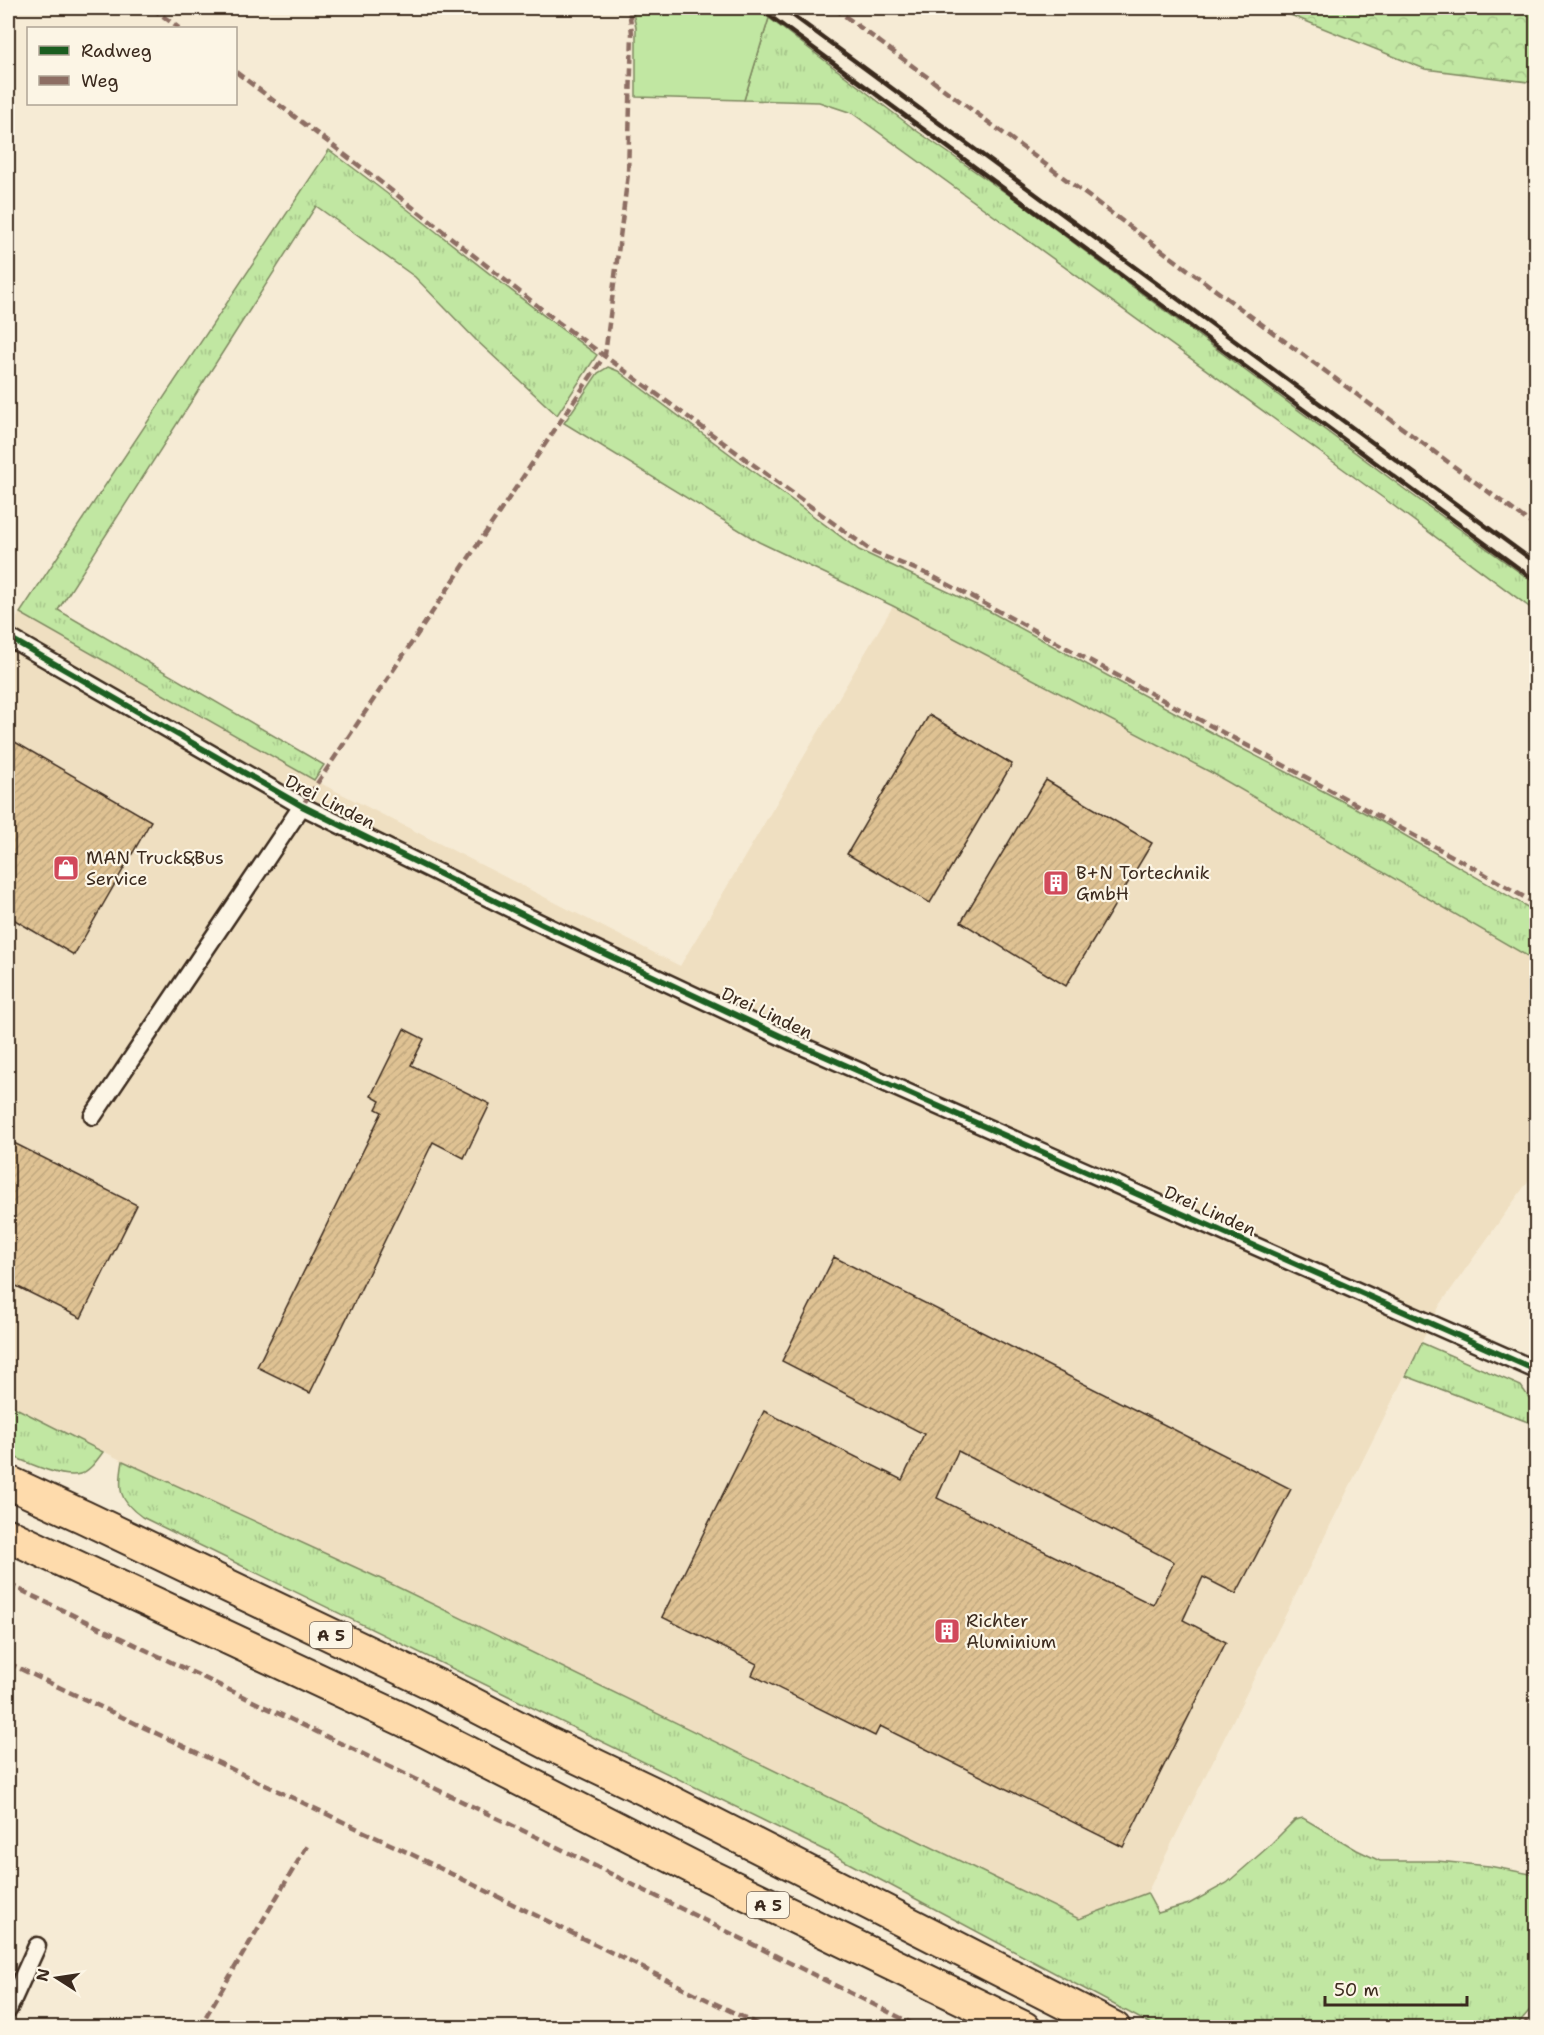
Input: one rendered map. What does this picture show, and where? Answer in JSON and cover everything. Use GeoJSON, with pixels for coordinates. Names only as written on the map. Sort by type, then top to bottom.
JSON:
{"type":"FeatureCollection","features":[{"type":"Feature","properties":{"kind":"highway","name":"A 5"},"geometry":{"type":"LineString","coordinates":[[8,1482],[438,1686],[1114,2028]]}},
{"type":"Feature","properties":{"kind":"highway","name":"A 5"},"geometry":{"type":"LineString","coordinates":[[8,1535],[406,1721],[697,1870],[1024,2028]]}},
{"type":"Feature","properties":{"kind":"street","name":"Drei Linden"},"geometry":{"type":"LineString","coordinates":[[8,637],[302,806],[534,920],[804,1047],[1536,1370]]}},
{"type":"Feature","properties":{"kind":"street","name":"Drei Linden"},"geometry":{"type":"LineString","coordinates":[[93,1116],[302,806]]}},
{"type":"Feature","properties":{"kind":"street"},"geometry":{"type":"LineString","coordinates":[[8,2010],[37,1946]]}},
{"type":"Feature","properties":{"kind":"shaded area"},"geometry":{"type":"Polygon","coordinates":[[[893,606],[1214,774],[1536,961],[1536,1170],[1440,1305],[1147,1893],[1079,1919],[381,1579],[123,1461],[8,1404],[8,621],[13,624],[20,613],[326,786],[680,966],[893,606]]]}},
{"type":"Feature","properties":{"kind":"green space"},"geometry":{"type":"Polygon","coordinates":[[[632,8],[755,8],[769,18],[744,100],[636,97],[636,27],[632,8]]]}},
{"type":"Feature","properties":{"kind":"green space"},"geometry":{"type":"Polygon","coordinates":[[[1273,8],[1536,8],[1536,83],[1425,69],[1273,8]]]}},
{"type":"Feature","properties":{"kind":"green space"},"geometry":{"type":"Polygon","coordinates":[[[769,18],[917,131],[1019,202],[1407,491],[1536,584],[1536,612],[1386,500],[852,113],[819,102],[744,100],[769,18]]]}},
{"type":"Feature","properties":{"kind":"green space"},"geometry":{"type":"Polygon","coordinates":[[[329,150],[597,355],[557,415],[476,340],[415,277],[316,206],[58,610],[324,765],[314,780],[20,613],[329,150]]]}},
{"type":"Feature","properties":{"kind":"green space"},"geometry":{"type":"Polygon","coordinates":[[[608,367],[618,371],[859,550],[989,611],[1218,736],[1382,822],[1536,912],[1536,961],[1214,774],[893,606],[759,542],[564,423],[598,373],[608,367]]]}},
{"type":"Feature","properties":{"kind":"green space"},"geometry":{"type":"Polygon","coordinates":[[[1422,1343],[1521,1386],[1536,1408],[1536,1425],[1406,1376],[1422,1343]]]}},
{"type":"Feature","properties":{"kind":"green space"},"geometry":{"type":"Polygon","coordinates":[[[8,1404],[103,1452],[87,1470],[73,1475],[43,1469],[8,1454],[8,1404]]]}},
{"type":"Feature","properties":{"kind":"green space"},"geometry":{"type":"Polygon","coordinates":[[[123,1461],[381,1579],[1079,1919],[1147,1893],[1158,1913],[1189,1904],[1227,1883],[1295,1820],[1303,1818],[1380,1861],[1437,1861],[1489,1866],[1536,1875],[1536,2003],[1515,2027],[1156,2027],[828,1852],[142,1517],[124,1499],[120,1487],[123,1461]]]}},
{"type":"Feature","properties":{"kind":"building"},"geometry":{"type":"Polygon","coordinates":[[[929,715],[1012,764],[930,903],[847,854],[929,715]]]}},
{"type":"Feature","properties":{"kind":"building","name":"MAN Truck&Bus Service"},"geometry":{"type":"Polygon","coordinates":[[[8,738],[151,821],[74,955],[8,916],[8,738]]]}},
{"type":"Feature","properties":{"kind":"building","name":"B+N Tortechnik GmbH"},"geometry":{"type":"Polygon","coordinates":[[[1046,780],[1152,843],[1066,986],[961,922],[1046,780]]]}},
{"type":"Feature","properties":{"kind":"building"},"geometry":{"type":"Polygon","coordinates":[[[404,1029],[424,1039],[411,1065],[490,1104],[464,1158],[433,1142],[310,1393],[257,1367],[382,1112],[376,1109],[380,1101],[371,1096],[404,1029]]]}},
{"type":"Feature","properties":{"kind":"building"},"geometry":{"type":"Polygon","coordinates":[[[8,1140],[137,1205],[81,1318],[8,1282],[8,1140]]]}},
{"type":"Feature","properties":{"kind":"building","name":"Richter Aluminium"},"geometry":{"type":"Polygon","coordinates":[[[834,1257],[1291,1489],[1236,1594],[1203,1577],[1183,1620],[1226,1642],[1123,1847],[880,1726],[875,1736],[752,1675],[757,1664],[662,1617],[764,1411],[902,1480],[924,1434],[782,1361],[834,1257]],[[958,1451],[937,1498],[1153,1605],[1174,1562],[958,1451]]]}},
{"type":"Feature","properties":{"kind":"railway"},"geometry":{"type":"LineString","coordinates":[[759,8],[1536,581]]}},
{"type":"Feature","properties":{"kind":"railway"},"geometry":{"type":"LineString","coordinates":[[783,8],[1536,563]]}},
{"type":"Feature","properties":{"kind":"marked path"},"geometry":{"type":"LineString","coordinates":[[152,8],[178,27]]}},
{"type":"Feature","properties":{"kind":"marked path"},"geometry":{"type":"LineString","coordinates":[[302,806],[605,355],[628,174],[632,33],[629,8]]}},
{"type":"Feature","properties":{"kind":"marked path"},"geometry":{"type":"LineString","coordinates":[[834,8],[1536,527]]}},
{"type":"Feature","properties":{"kind":"marked path"},"geometry":{"type":"LineString","coordinates":[[237,73],[558,322],[873,552],[930,575],[974,598],[1476,869],[1536,904]]}},
{"type":"Feature","properties":{"kind":"marked path"},"geometry":{"type":"LineString","coordinates":[[8,1584],[551,1844],[921,2028]]}},
{"type":"Feature","properties":{"kind":"marked path"},"geometry":{"type":"LineString","coordinates":[[8,1663],[411,1854],[765,2028]]}},
{"type":"Feature","properties":{"kind":"marked path"},"geometry":{"type":"LineString","coordinates":[[199,2028],[307,1846]]}},
{"type":"Feature","properties":{"kind":"marked path"},"geometry":{"type":"LineString","coordinates":[[1522,2028],[1536,2010]]}},
{"type":"Feature","properties":{"kind":"cycle path"},"geometry":{"type":"LineString","coordinates":[[8,637],[302,806],[544,925],[793,1042],[1536,1370]]}},
{"type":"Feature","properties":{"kind":"place","name":"MAN Truck&Bus Service"},"geometry":{"type":"Point","coordinates":[66,868]}},
{"type":"Feature","properties":{"kind":"place","name":"B+N Tortechnik GmbH"},"geometry":{"type":"Point","coordinates":[1056,883]}},
{"type":"Feature","properties":{"kind":"place","name":"Richter Aluminium"},"geometry":{"type":"Point","coordinates":[947,1631]}}]}
